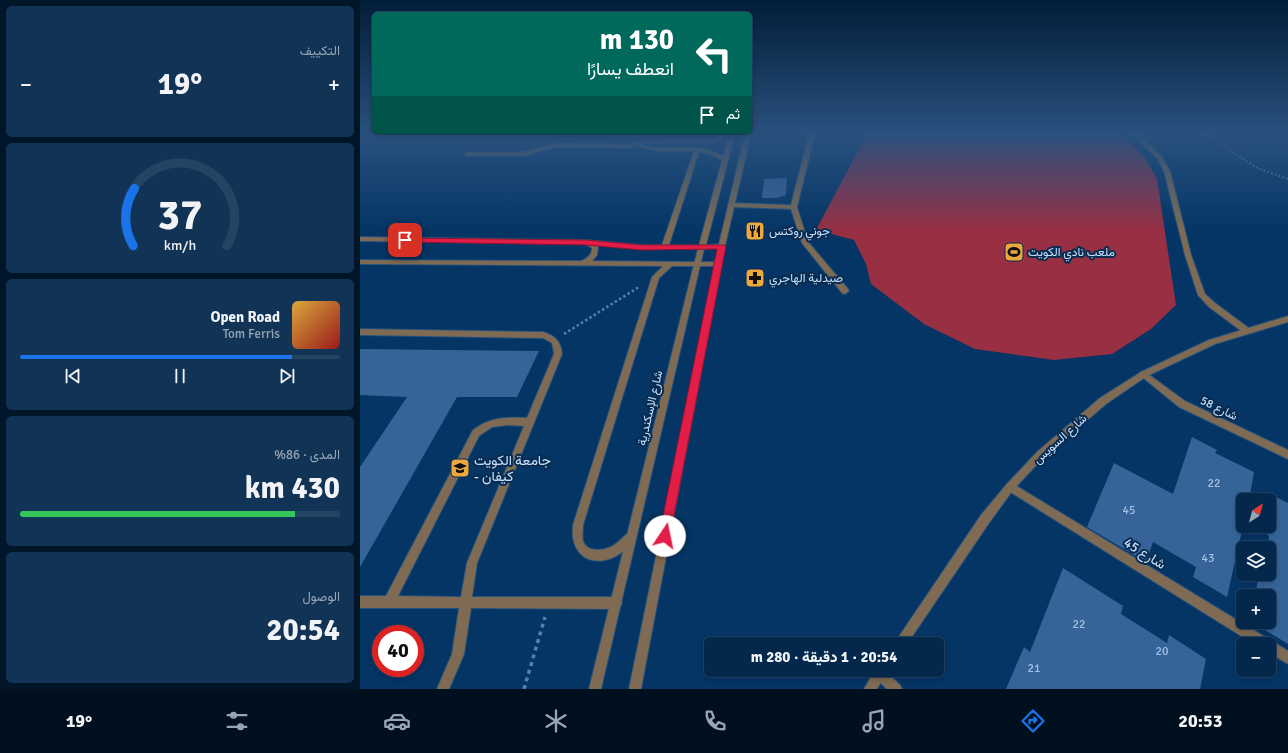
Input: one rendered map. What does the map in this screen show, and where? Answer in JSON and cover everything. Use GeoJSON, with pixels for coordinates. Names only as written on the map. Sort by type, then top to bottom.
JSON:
{"type":"FeatureCollection","features":[{"type":"Feature","properties":{"kind":"street"},"geometry":{"type":"LineString","coordinates":[[665,248],[692,166]]}},
{"type":"Feature","properties":{"kind":"street","name":"شارع الإسكندرية"},"geometry":{"type":"LineString","coordinates":[[594,687],[616,603],[697,264],[723,166]]}},
{"type":"Feature","properties":{"kind":"street"},"geometry":{"type":"LineString","coordinates":[[635,689],[718,264],[740,166]]}},
{"type":"Feature","properties":{"kind":"street"},"geometry":{"type":"LineString","coordinates":[[804,166],[794,207],[805,243],[845,291]]}},
{"type":"Feature","properties":{"kind":"street"},"geometry":{"type":"LineString","coordinates":[[1164,166],[1167,171],[1188,255],[1202,295],[1212,305],[1246,331]]}},
{"type":"Feature","properties":{"kind":"street"},"geometry":{"type":"LineString","coordinates":[[730,205],[794,207]]}},
{"type":"Feature","properties":{"kind":"street"},"geometry":{"type":"LineString","coordinates":[[360,239],[586,242],[665,248],[722,246]]}},
{"type":"Feature","properties":{"kind":"street"},"geometry":{"type":"LineString","coordinates":[[582,264],[589,260],[596,251],[595,247],[586,242]]}},
{"type":"Feature","properties":{"kind":"street"},"geometry":{"type":"LineString","coordinates":[[360,262],[718,264]]}},
{"type":"Feature","properties":{"kind":"street"},"geometry":{"type":"LineString","coordinates":[[631,537],[615,551],[600,556],[586,553],[579,546],[576,536],[578,525],[656,277],[670,264]]}},
{"type":"Feature","properties":{"kind":"street","name":"شارع السويس"},"geometry":{"type":"LineString","coordinates":[[905,637],[985,519],[1010,487],[1040,455],[1103,400],[1144,374],[1212,342],[1287,320]]}},
{"type":"Feature","properties":{"kind":"street"},"geometry":{"type":"LineString","coordinates":[[360,332],[543,335],[555,340],[558,345],[558,354],[472,563],[458,654],[443,689]]}},
{"type":"Feature","properties":{"kind":"street","name":"شارع 58"},"geometry":{"type":"LineString","coordinates":[[1144,374],[1182,404],[1288,455]]}},
{"type":"Feature","properties":{"kind":"street"},"geometry":{"type":"LineString","coordinates":[[389,602],[476,433],[490,422],[530,422]]}},
{"type":"Feature","properties":{"kind":"street","name":"شارع 45"},"geometry":{"type":"LineString","coordinates":[[1010,487],[1254,637]]}},
{"type":"Feature","properties":{"kind":"street"},"geometry":{"type":"LineString","coordinates":[[360,602],[616,603]]}},
{"type":"Feature","properties":{"kind":"street"},"geometry":{"type":"LineString","coordinates":[[1276,650],[1288,658]]}},
{"type":"Feature","properties":{"kind":"street"},"geometry":{"type":"LineString","coordinates":[[870,689],[877,677]]}},
{"type":"Feature","properties":{"kind":"street"},"geometry":{"type":"LineString","coordinates":[[885,677],[896,689]]}},
{"type":"Feature","properties":{"kind":"path"},"geometry":{"type":"LineString","coordinates":[[1254,166],[1273,175],[1288,179]]}},
{"type":"Feature","properties":{"kind":"path"},"geometry":{"type":"LineString","coordinates":[[555,340],[656,277]]}},
{"type":"Feature","properties":{"kind":"path"},"geometry":{"type":"LineString","coordinates":[[524,689],[549,603]]}},
{"type":"Feature","properties":{"kind":"shaded area","name":"ملعب نادي الكويت"},"geometry":{"type":"Polygon","coordinates":[[[850,166],[1150,166],[1157,179],[1176,305],[1151,329],[1112,354],[1054,360],[975,349],[924,324],[871,284],[866,264],[854,240],[816,230],[850,166]]]}},
{"type":"Feature","properties":{"kind":"building"},"geometry":{"type":"Polygon","coordinates":[[[787,178],[786,195],[777,198],[762,198],[764,179],[787,178]]]}},
{"type":"Feature","properties":{"kind":"building"},"geometry":{"type":"Polygon","coordinates":[[[360,349],[539,351],[517,397],[457,397],[360,567],[360,467],[407,397],[360,395],[360,349]]]}},
{"type":"Feature","properties":{"kind":"building"},"geometry":{"type":"Polygon","coordinates":[[[1192,437],[1217,450],[1215,453],[1254,472],[1250,493],[1236,493],[1236,533],[1241,533],[1240,541],[1236,541],[1236,557],[1227,597],[1193,577],[1196,567],[1153,542],[1146,562],[1087,527],[1114,463],[1173,494],[1192,437]]]}},
{"type":"Feature","properties":{"kind":"building"},"geometry":{"type":"Polygon","coordinates":[[[1276,497],[1288,503],[1288,644],[1263,629],[1276,629],[1276,589],[1256,589],[1258,581],[1276,581],[1276,541],[1269,541],[1269,536],[1267,534],[1276,533],[1276,497]]]}},
{"type":"Feature","properties":{"kind":"building"},"geometry":{"type":"Polygon","coordinates":[[[1063,568],[1123,606],[1121,614],[1167,643],[1169,635],[1206,659],[1200,689],[1006,689],[1024,647],[1030,652],[1063,568]]]}},
{"type":"Feature","properties":{"kind":"place","name":"جوني روكتس"},"geometry":{"type":"Point","coordinates":[755,231]}},
{"type":"Feature","properties":{"kind":"place","name":"ملعب نادي الكويت"},"geometry":{"type":"Point","coordinates":[1014,252]}},
{"type":"Feature","properties":{"kind":"place","name":"صيدلية الهاجري"},"geometry":{"type":"Point","coordinates":[755,278]}},
{"type":"Feature","properties":{"kind":"place","name":"جامعة الكويت - كيفان"},"geometry":{"type":"Point","coordinates":[460,468]}},
{"type":"Feature","properties":{"kind":"route"},"geometry":{"type":"LineString","coordinates":[[405,240],[586,242],[642,247],[722,246],[665,536]]}}]}
